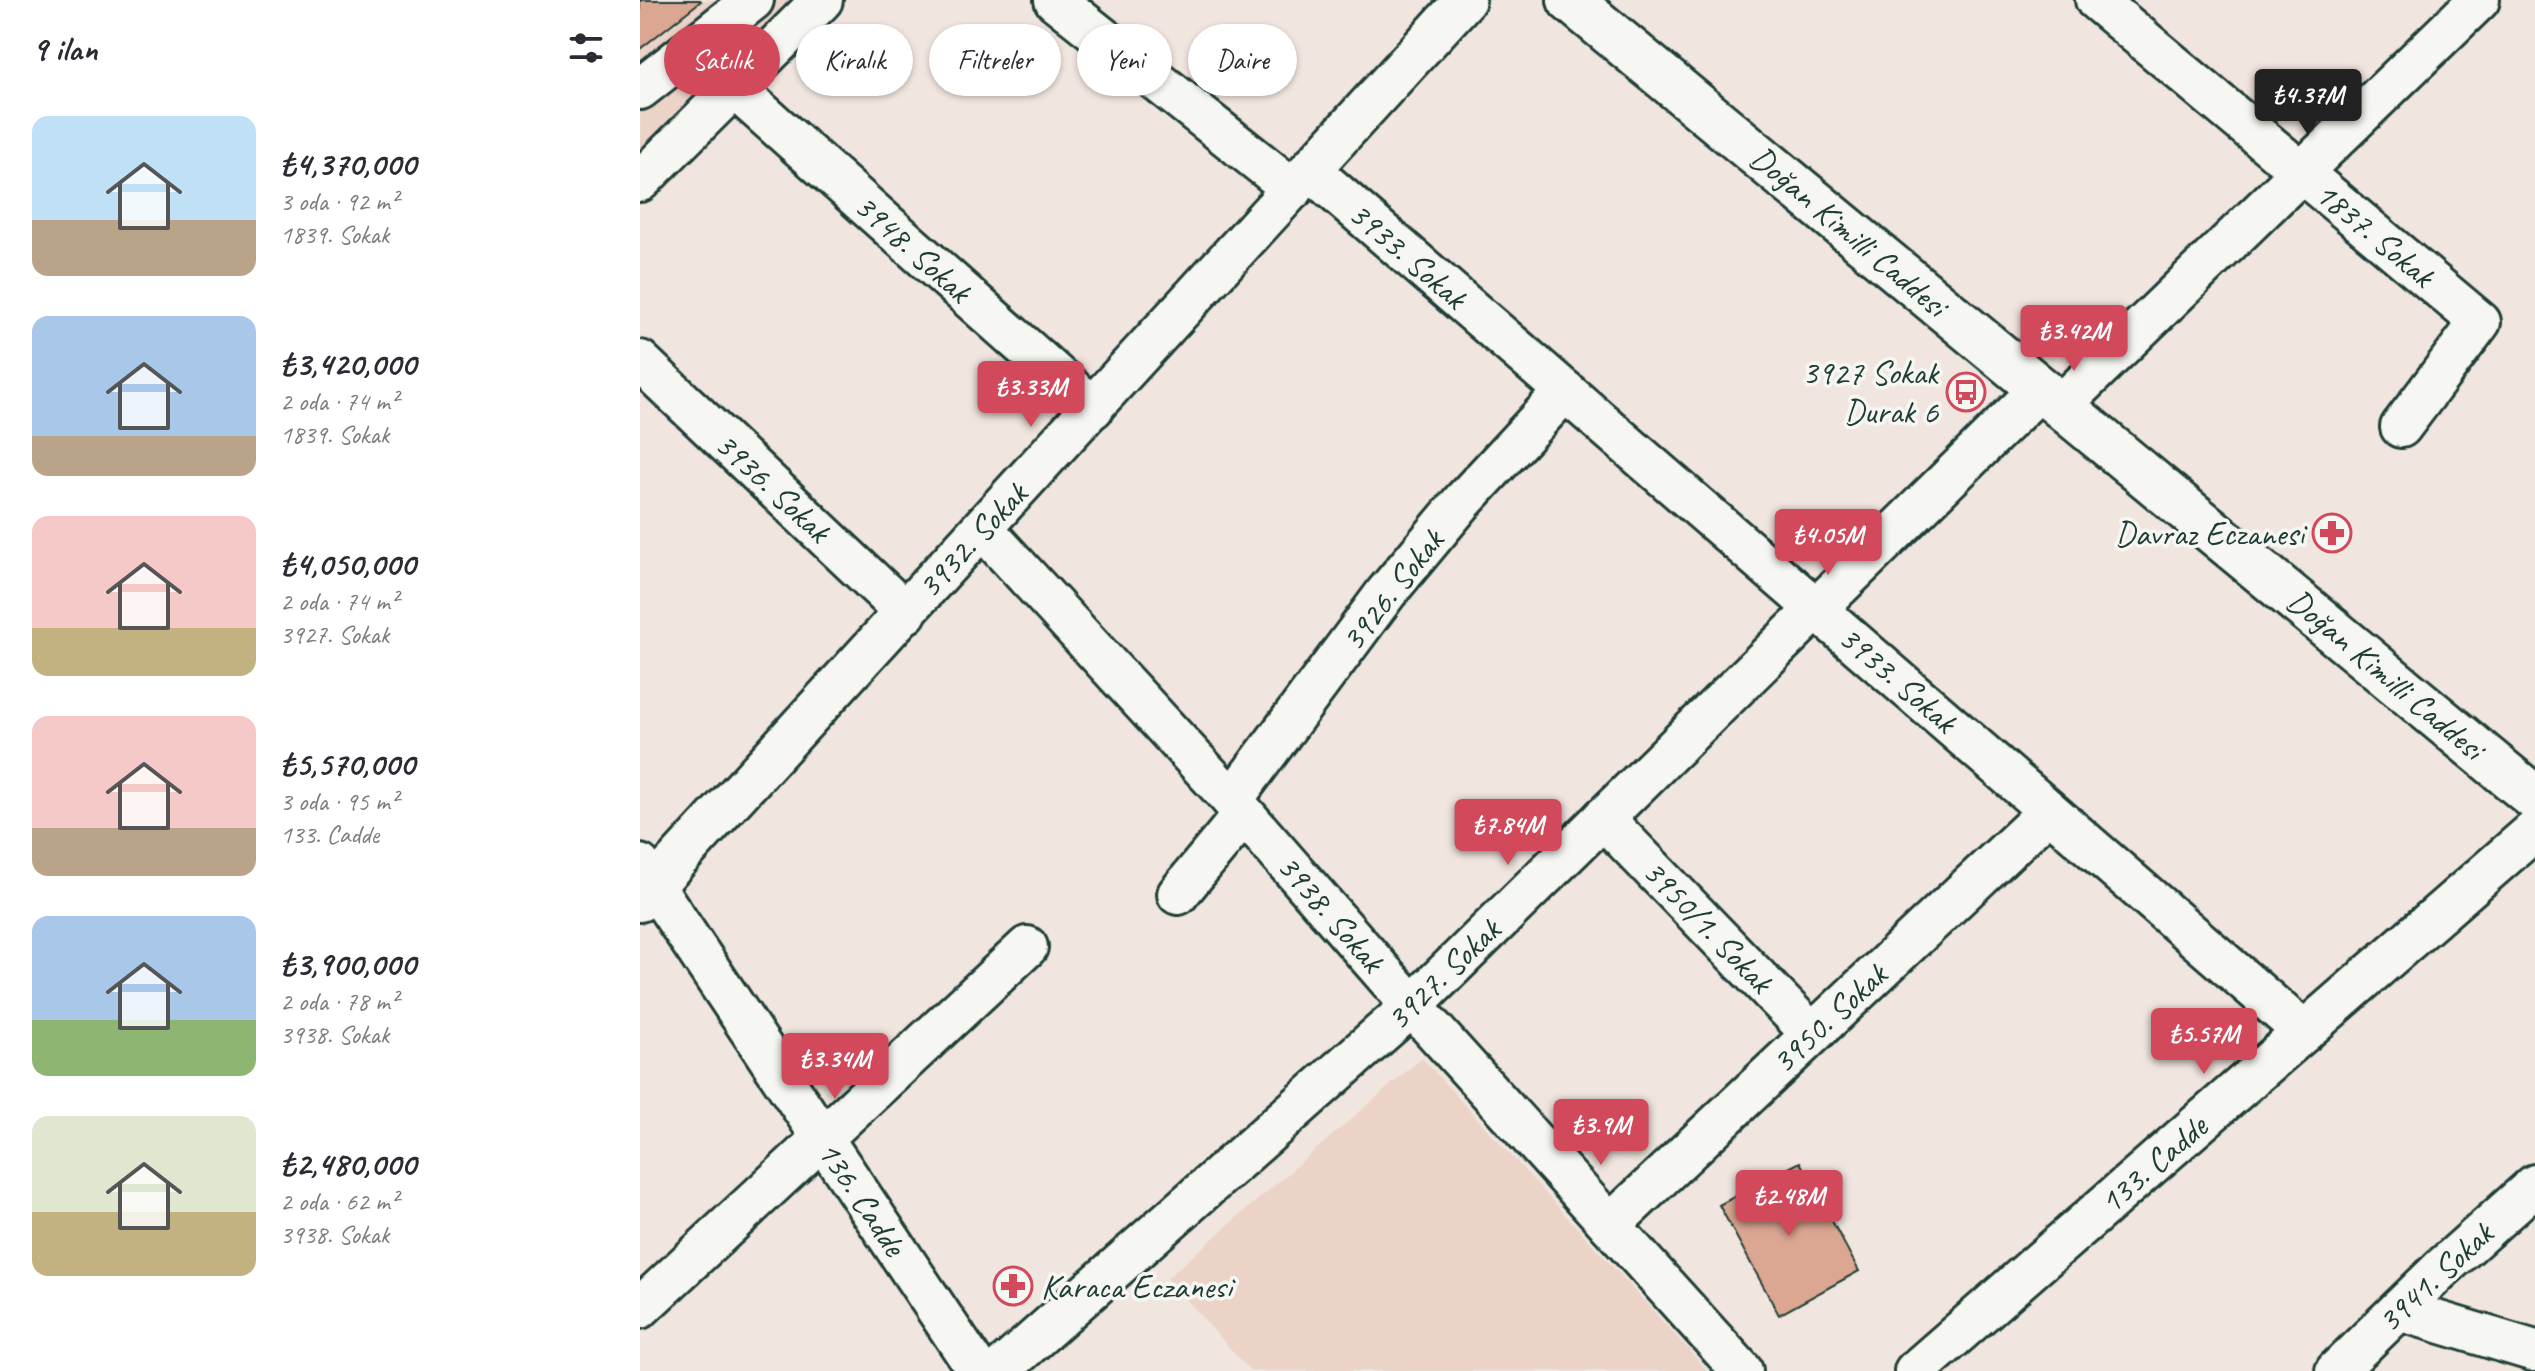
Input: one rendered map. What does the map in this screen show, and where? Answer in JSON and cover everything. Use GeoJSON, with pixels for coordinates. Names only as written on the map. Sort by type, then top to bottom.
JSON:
{"type":"FeatureCollection","features":[{"type":"Feature","properties":{"kind":"main road","name":"Doğan Kimilli Caddesi"},"geometry":{"type":"LineString","coordinates":[[1570,0],[2535,798]]}},
{"type":"Feature","properties":{"kind":"street"},"geometry":{"type":"LineString","coordinates":[[640,89],[753,0]]}},
{"type":"Feature","properties":{"kind":"street"},"geometry":{"type":"LineString","coordinates":[[780,42],[822,0]]}},
{"type":"Feature","properties":{"kind":"street","name":"3933. Sokak"},"geometry":{"type":"LineString","coordinates":[[1055,0],[1302,179],[1565,391],[2304,1032]]}},
{"type":"Feature","properties":{"kind":"street","name":"3932. Sokak"},"geometry":{"type":"LineString","coordinates":[[645,884],[906,613],[1465,0]]}},
{"type":"Feature","properties":{"kind":"street","name":"1837. Sokak"},"geometry":{"type":"LineString","coordinates":[[2096,0],[2480,322],[2401,427]]}},
{"type":"Feature","properties":{"kind":"street","name":"3927. Sokak"},"geometry":{"type":"LineString","coordinates":[[999,1371],[1412,1006],[1816,609],[2301,172],[2479,0]]}},
{"type":"Feature","properties":{"kind":"street"},"geometry":{"type":"LineString","coordinates":[[643,170],[725,96]]}},
{"type":"Feature","properties":{"kind":"street","name":"3948. Sokak"},"geometry":{"type":"LineString","coordinates":[[743,96],[1093,408]]}},
{"type":"Feature","properties":{"kind":"street","name":"3936. Sokak"},"geometry":{"type":"LineString","coordinates":[[640,361],[906,613]]}},
{"type":"Feature","properties":{"kind":"street","name":"3926. Sokak"},"geometry":{"type":"LineString","coordinates":[[1178,894],[1386,593],[1462,502],[1565,391]]}},
{"type":"Feature","properties":{"kind":"street","name":"3938. Sokak"},"geometry":{"type":"LineString","coordinates":[[983,529],[1238,807],[1412,1006],[1742,1371]]}},
{"type":"Feature","properties":{"kind":"street","name":"3950. Sokak"},"geometry":{"type":"LineString","coordinates":[[1610,1225],[2049,811]]}},
{"type":"Feature","properties":{"kind":"street","name":"3950/1. Sokak"},"geometry":{"type":"LineString","coordinates":[[1603,818],[1812,1034]]}},
{"type":"Feature","properties":{"kind":"street","name":"133. Cadde"},"geometry":{"type":"LineString","coordinates":[[1915,1371],[2535,830]]}},
{"type":"Feature","properties":{"kind":"street","name":"136. Cadde"},"geometry":{"type":"LineString","coordinates":[[645,884],[822,1138],[978,1371]]}},
{"type":"Feature","properties":{"kind":"street"},"geometry":{"type":"LineString","coordinates":[[640,1308],[1027,947]]}},
{"type":"Feature","properties":{"kind":"street","name":"3941. Sokak"},"geometry":{"type":"LineString","coordinates":[[2336,1371],[2440,1270],[2535,1185]]}},
{"type":"Feature","properties":{"kind":"street"},"geometry":{"type":"LineString","coordinates":[[2399,1310],[2535,1351]]}},
{"type":"Feature","properties":{"kind":"shaded area"},"geometry":{"type":"Polygon","coordinates":[[[640,0],[801,0],[777,24],[664,24],[664,96],[704,96],[640,160],[640,0]]]}},
{"type":"Feature","properties":{"kind":"shaded area"},"geometry":{"type":"Polygon","coordinates":[[[1422,1058],[1708,1371],[1250,1371],[1167,1278],[1422,1058]]]}},
{"type":"Feature","properties":{"kind":"building"},"geometry":{"type":"Polygon","coordinates":[[[640,0],[701,1],[672,24],[664,24],[664,30],[640,49],[640,0]]]}},
{"type":"Feature","properties":{"kind":"building"},"geometry":{"type":"Polygon","coordinates":[[[1800,1162],[1859,1271],[1779,1315],[1719,1205],[1800,1162]]]}},
{"type":"Feature","properties":{"kind":"place","name":"3927 Sokak Durak 6"},"geometry":{"type":"Point","coordinates":[1966,392]}},
{"type":"Feature","properties":{"kind":"place","name":"Davraz Eczanesi"},"geometry":{"type":"Point","coordinates":[2332,533]}},
{"type":"Feature","properties":{"kind":"place","name":"Karaca Eczanesi"},"geometry":{"type":"Point","coordinates":[1013,1286]}}]}
